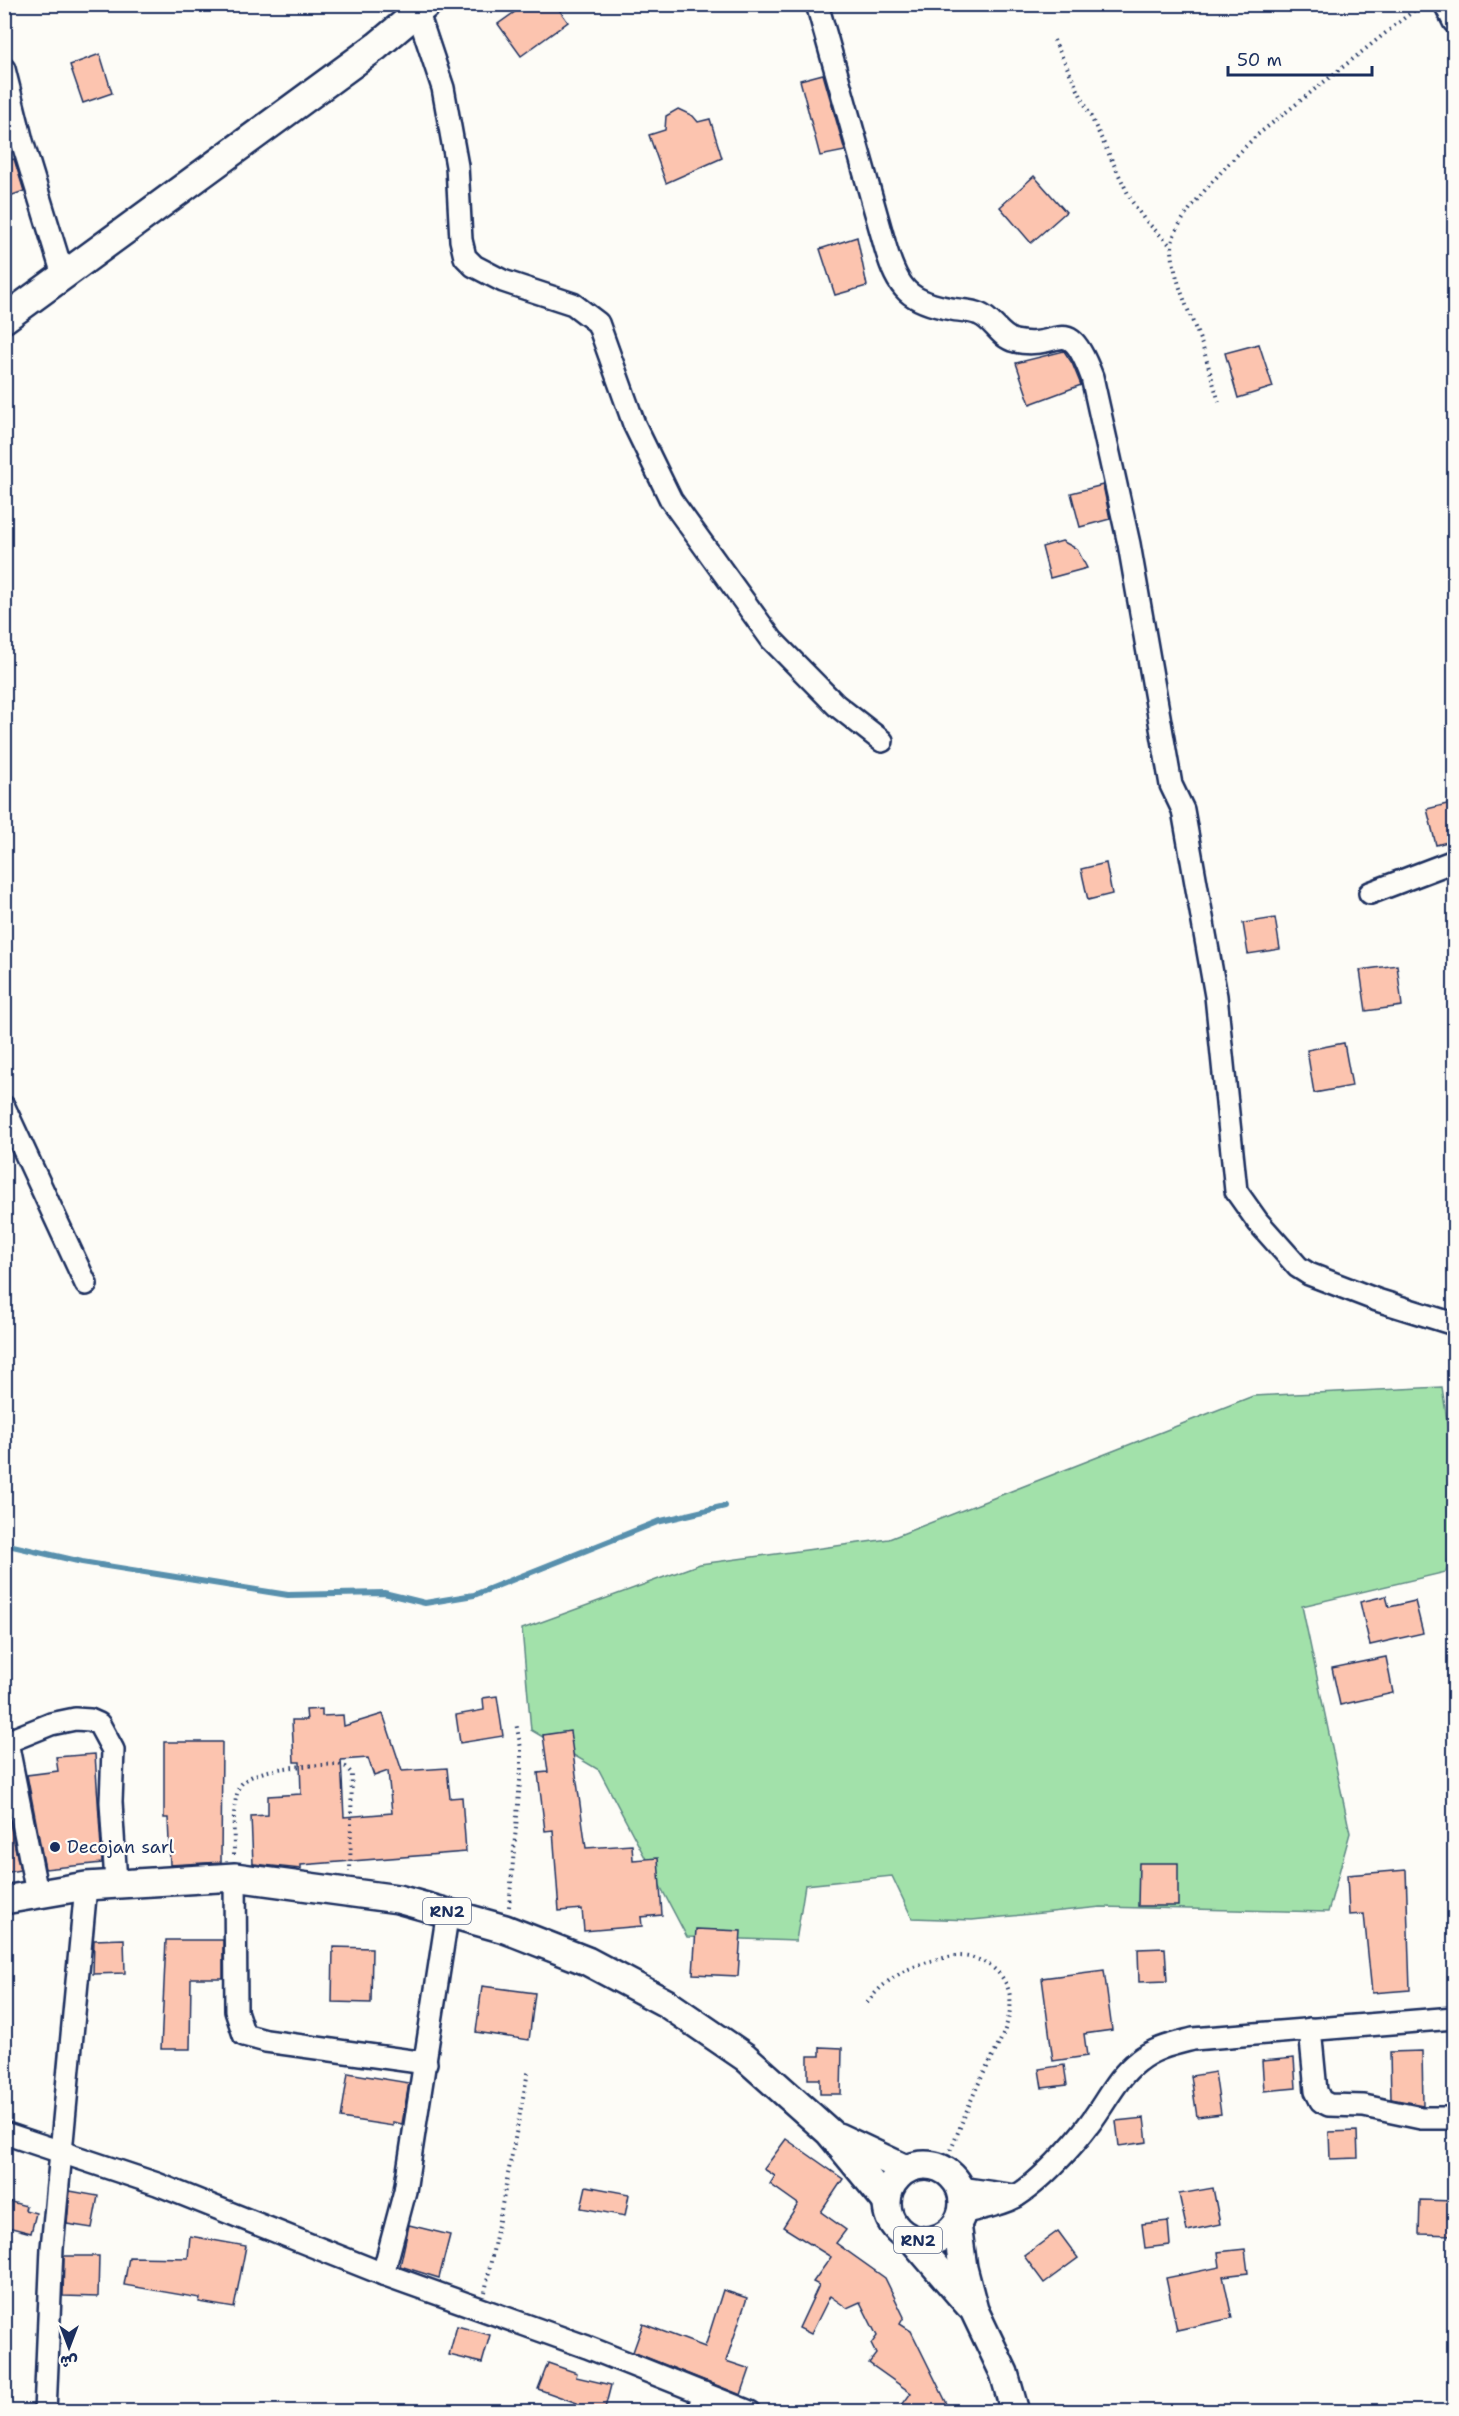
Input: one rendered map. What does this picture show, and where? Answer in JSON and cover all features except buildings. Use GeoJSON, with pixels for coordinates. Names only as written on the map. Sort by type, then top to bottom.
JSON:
{"type":"FeatureCollection","features":[{"type":"Feature","properties":{"kind":"main road"},"geometry":{"type":"LineString","coordinates":[[4,319],[170,199],[423,9]]}},
{"type":"Feature","properties":{"kind":"main road","name":"RN2"},"geometry":{"type":"LineString","coordinates":[[4,1900],[37,1893],[116,1883],[235,1877],[398,1899],[448,1911],[506,1929],[587,1961],[666,2003],[744,2057],[829,2132],[886,2200],[893,2224],[901,2234],[913,2240],[974,2310]]}},
{"type":"Feature","properties":{"kind":"main road","name":"RN2"},"geometry":{"type":"LineString","coordinates":[[829,2132],[906,2169]]}},
{"type":"Feature","properties":{"kind":"main road"},"geometry":{"type":"LineString","coordinates":[[886,2200],[889,2188],[906,2169],[918,2165],[931,2165],[955,2198]]}},
{"type":"Feature","properties":{"kind":"main road","name":"RN2"},"geometry":{"type":"LineString","coordinates":[[913,2240],[937,2239],[948,2234],[955,2198]]}},
{"type":"Feature","properties":{"kind":"main road","name":"RN2"},"geometry":{"type":"LineString","coordinates":[[955,2198],[963,2268],[974,2310],[1004,2373],[1015,2412]]}},
{"type":"Feature","properties":{"kind":"street"},"geometry":{"type":"LineString","coordinates":[[817,4],[886,249],[900,286],[908,294],[932,305],[980,315],[1011,340],[1033,341],[1063,336],[1071,339],[1083,352],[1092,377],[1129,544],[1171,785],[1183,810],[1198,889],[1220,1025],[1236,1191],[1258,1222],[1304,1270],[1326,1282],[1455,1324]]}},
{"type":"Feature","properties":{"kind":"street"},"geometry":{"type":"LineString","coordinates":[[1445,4],[1455,22]]}},
{"type":"Feature","properties":{"kind":"street"},"geometry":{"type":"LineString","coordinates":[[423,9],[445,97],[457,166],[461,240],[465,257],[474,266],[502,281],[573,304],[598,322],[634,424],[671,500],[772,640],[836,705],[882,741]]}},
{"type":"Feature","properties":{"kind":"street"},"geometry":{"type":"LineString","coordinates":[[4,69],[22,141],[63,275]]}},
{"type":"Feature","properties":{"kind":"street"},"geometry":{"type":"LineString","coordinates":[[1370,893],[1455,861]]}},
{"type":"Feature","properties":{"kind":"street"},"geometry":{"type":"LineString","coordinates":[[4,1107],[86,1284]]}},
{"type":"Feature","properties":{"kind":"street"},"geometry":{"type":"LineString","coordinates":[[37,1893],[6,1743],[51,1724],[75,1719],[90,1720],[99,1724],[113,1750],[111,1802],[116,1883]]}},
{"type":"Feature","properties":{"kind":"street"},"geometry":{"type":"LineString","coordinates":[[235,1877],[236,2011],[244,2035],[266,2041],[426,2063]]}},
{"type":"Feature","properties":{"kind":"street"},"geometry":{"type":"LineString","coordinates":[[45,2412],[52,2248],[86,1886]]}},
{"type":"Feature","properties":{"kind":"street"},"geometry":{"type":"LineString","coordinates":[[383,2274],[405,2191],[448,1911]]}},
{"type":"Feature","properties":{"kind":"street"},"geometry":{"type":"LineString","coordinates":[[955,2198],[1001,2203],[1016,2196],[1057,2161],[1090,2124],[1120,2079],[1138,2061],[1154,2051],[1193,2038],[1455,2018]]}},
{"type":"Feature","properties":{"kind":"street"},"geometry":{"type":"LineString","coordinates":[[1310,2029],[1316,2091],[1321,2101],[1329,2105],[1364,2106],[1421,2118],[1455,2118]]}},
{"type":"Feature","properties":{"kind":"street"},"geometry":{"type":"LineString","coordinates":[[4,2133],[62,2150],[167,2188],[383,2274],[482,2308],[701,2402],[750,2412]]}},
{"type":"Feature","properties":{"kind":"path"},"geometry":{"type":"LineString","coordinates":[[1219,402],[1179,279],[1172,247],[1174,235],[1192,208],[1232,160],[1256,136],[1422,4]]}},
{"type":"Feature","properties":{"kind":"path"},"geometry":{"type":"LineString","coordinates":[[1054,40],[1131,200],[1144,219],[1172,247]]}},
{"type":"Feature","properties":{"kind":"path"},"geometry":{"type":"LineString","coordinates":[[506,1929],[512,1893],[521,1770],[521,1748],[516,1723]]}},
{"type":"Feature","properties":{"kind":"path"},"geometry":{"type":"LineString","coordinates":[[235,1877],[234,1822],[238,1788],[246,1779],[260,1772],[338,1764],[346,1767],[352,1774],[350,1893]]}},
{"type":"Feature","properties":{"kind":"path"},"geometry":{"type":"LineString","coordinates":[[867,2003],[892,1976],[951,1957],[969,1956],[985,1961],[997,1971],[1004,1982],[1010,2001],[1006,2027],[978,2085],[955,2198]]}},
{"type":"Feature","properties":{"kind":"path"},"geometry":{"type":"LineString","coordinates":[[482,2308],[528,2072]]}},
{"type":"Feature","properties":{"kind":"green space"},"geometry":{"type":"Polygon","coordinates":[[[1442,1387],[1453,1480],[1452,1525],[1446,1572],[1302,1606],[1350,1833],[1328,1912],[1101,1907],[972,1920],[912,1918],[892,1876],[805,1885],[796,1941],[687,1937],[599,1770],[531,1730],[522,1629],[700,1564],[889,1539],[1253,1396],[1442,1387]]]}},
{"type":"Feature","properties":{"kind":"waterway"},"geometry":{"type":"LineString","coordinates":[[4,1544],[82,1562],[288,1595],[384,1593],[425,1603],[474,1595],[657,1522],[725,1506]]}},
{"type":"Feature","properties":{"kind":"place","name":"Decojan sarl"},"geometry":{"type":"Point","coordinates":[55,1847]}}]}
